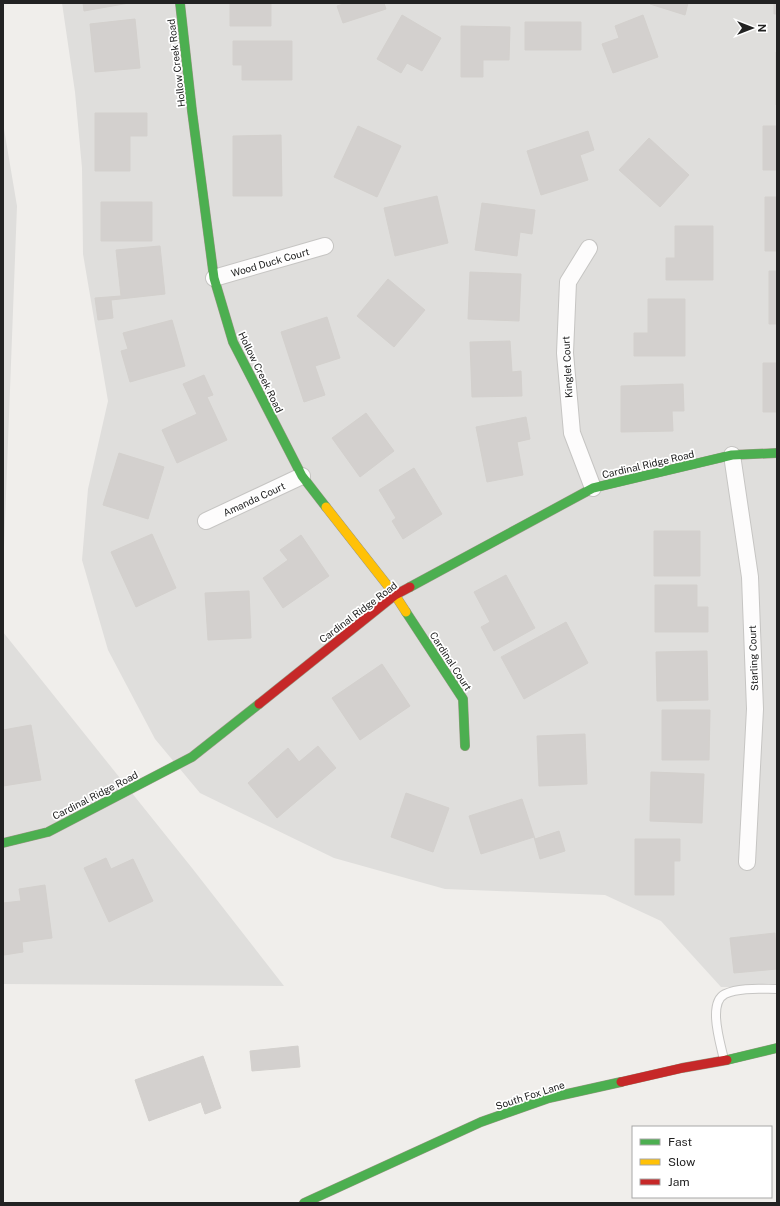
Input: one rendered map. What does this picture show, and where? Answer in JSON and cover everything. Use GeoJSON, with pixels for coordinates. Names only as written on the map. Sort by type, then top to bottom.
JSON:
{"type":"FeatureCollection","features":[{"type":"Feature","properties":{"kind":"street","name":"Hollow Creek Road"},"geometry":{"type":"LineString","coordinates":[[180,3],[192,111],[214,278],[233,342],[302,476],[396,596]]}},
{"type":"Feature","properties":{"kind":"street","name":"Wood Duck Court"},"geometry":{"type":"LineString","coordinates":[[214,278],[325,246]]}},
{"type":"Feature","properties":{"kind":"street","name":"Kinglet Court"},"geometry":{"type":"LineString","coordinates":[[589,248],[568,282],[565,353],[572,433],[593,488]]}},
{"type":"Feature","properties":{"kind":"street","name":"Cardinal Ridge Road"},"geometry":{"type":"LineString","coordinates":[[3,843],[48,832],[192,757],[396,596],[593,488],[732,455],[777,453]]}},
{"type":"Feature","properties":{"kind":"street","name":"Starling Court"},"geometry":{"type":"LineString","coordinates":[[732,455],[750,585],[755,709],[747,862]]}},
{"type":"Feature","properties":{"kind":"street","name":"Amanda Court"},"geometry":{"type":"LineString","coordinates":[[206,521],[302,476]]}},
{"type":"Feature","properties":{"kind":"street","name":"Cardinal Court"},"geometry":{"type":"LineString","coordinates":[[396,596],[463,699],[465,746]]}},
{"type":"Feature","properties":{"kind":"street","name":"South Fox Lane"},"geometry":{"type":"LineString","coordinates":[[304,1203],[481,1122],[549,1098],[682,1068],[724,1061],[777,1048]]}},
{"type":"Feature","properties":{"kind":"lane"},"geometry":{"type":"LineString","coordinates":[[724,1061],[716,1023],[716,1005],[723,995],[730,992],[744,990],[777,990]]}},
{"type":"Feature","properties":{"kind":"shaded area"},"geometry":{"type":"Polygon","coordinates":[[[62,3],[777,3],[777,987],[721,987],[661,921],[605,895],[445,889],[334,858],[200,793],[155,739],[108,650],[82,560],[88,489],[108,401],[83,254],[82,168],[75,92],[62,3]]]}},
{"type":"Feature","properties":{"kind":"shaded area"},"geometry":{"type":"Polygon","coordinates":[[[3,123],[17,206],[3,573],[3,123]]]}},
{"type":"Feature","properties":{"kind":"shaded area"},"geometry":{"type":"Polygon","coordinates":[[[3,632],[192,868],[284,986],[3,984],[3,632]]]}},
{"type":"Feature","properties":{"kind":"building"},"geometry":{"type":"Polygon","coordinates":[[[83,3],[129,3],[84,11],[83,3]]]}},
{"type":"Feature","properties":{"kind":"building"},"geometry":{"type":"Polygon","coordinates":[[[230,3],[271,3],[271,26],[230,26],[230,3]]]}},
{"type":"Feature","properties":{"kind":"building"},"geometry":{"type":"Polygon","coordinates":[[[347,3],[384,3],[386,9],[343,23],[337,6],[347,3]]]}},
{"type":"Feature","properties":{"kind":"building"},"geometry":{"type":"Polygon","coordinates":[[[650,3],[688,3],[685,15],[650,3]]]}},
{"type":"Feature","properties":{"kind":"building"},"geometry":{"type":"Polygon","coordinates":[[[774,3],[777,3],[777,14],[774,14],[774,3]]]}},
{"type":"Feature","properties":{"kind":"building"},"geometry":{"type":"Polygon","coordinates":[[[402,15],[441,38],[422,71],[407,63],[401,73],[377,59],[402,15]]]}},
{"type":"Feature","properties":{"kind":"building"},"geometry":{"type":"Polygon","coordinates":[[[643,15],[658,57],[613,73],[602,44],[619,38],[615,26],[643,15]]]}},
{"type":"Feature","properties":{"kind":"building"},"geometry":{"type":"Polygon","coordinates":[[[135,19],[140,68],[95,72],[90,24],[135,19]]]}},
{"type":"Feature","properties":{"kind":"building"},"geometry":{"type":"Polygon","coordinates":[[[525,22],[581,22],[581,50],[525,50],[525,22]]]}},
{"type":"Feature","properties":{"kind":"building"},"geometry":{"type":"Polygon","coordinates":[[[461,26],[510,27],[509,60],[483,60],[483,77],[461,77],[461,26]]]}},
{"type":"Feature","properties":{"kind":"building"},"geometry":{"type":"Polygon","coordinates":[[[233,41],[292,41],[292,80],[242,80],[242,65],[233,65],[233,41]]]}},
{"type":"Feature","properties":{"kind":"building"},"geometry":{"type":"Polygon","coordinates":[[[777,52],[777,105],[776,105],[777,52]]]}},
{"type":"Feature","properties":{"kind":"building"},"geometry":{"type":"Polygon","coordinates":[[[95,113],[147,113],[147,136],[130,136],[130,171],[95,171],[95,113]]]}},
{"type":"Feature","properties":{"kind":"building"},"geometry":{"type":"Polygon","coordinates":[[[358,126],[401,146],[377,197],[334,177],[358,126]]]}},
{"type":"Feature","properties":{"kind":"building"},"geometry":{"type":"Polygon","coordinates":[[[763,126],[777,126],[777,170],[763,170],[763,126]]]}},
{"type":"Feature","properties":{"kind":"building"},"geometry":{"type":"Polygon","coordinates":[[[588,131],[594,150],[580,155],[588,180],[541,195],[527,151],[588,131]]]}},
{"type":"Feature","properties":{"kind":"building"},"geometry":{"type":"Polygon","coordinates":[[[281,135],[282,196],[233,196],[233,136],[281,135]]]}},
{"type":"Feature","properties":{"kind":"building"},"geometry":{"type":"Polygon","coordinates":[[[649,138],[689,175],[660,207],[619,170],[649,138]]]}},
{"type":"Feature","properties":{"kind":"building"},"geometry":{"type":"Polygon","coordinates":[[[437,196],[448,243],[395,256],[384,208],[437,196]]]}},
{"type":"Feature","properties":{"kind":"building"},"geometry":{"type":"Polygon","coordinates":[[[765,197],[777,197],[777,251],[765,251],[765,197]]]}},
{"type":"Feature","properties":{"kind":"building"},"geometry":{"type":"Polygon","coordinates":[[[101,202],[152,202],[152,241],[101,241],[101,202]]]}},
{"type":"Feature","properties":{"kind":"building"},"geometry":{"type":"Polygon","coordinates":[[[482,203],[535,210],[532,234],[520,232],[517,256],[475,250],[482,203]]]}},
{"type":"Feature","properties":{"kind":"building"},"geometry":{"type":"Polygon","coordinates":[[[675,226],[713,226],[713,280],[666,280],[666,258],[675,258],[675,226]]]}},
{"type":"Feature","properties":{"kind":"building"},"geometry":{"type":"Polygon","coordinates":[[[160,246],[165,294],[111,300],[113,318],[98,320],[95,298],[121,296],[116,250],[160,246]]]}},
{"type":"Feature","properties":{"kind":"building"},"geometry":{"type":"Polygon","coordinates":[[[769,271],[777,271],[777,324],[769,324],[769,271]]]}},
{"type":"Feature","properties":{"kind":"building"},"geometry":{"type":"Polygon","coordinates":[[[470,272],[521,274],[519,321],[468,319],[470,272]]]}},
{"type":"Feature","properties":{"kind":"building"},"geometry":{"type":"Polygon","coordinates":[[[388,279],[425,310],[394,347],[357,316],[388,279]]]}},
{"type":"Feature","properties":{"kind":"building"},"geometry":{"type":"Polygon","coordinates":[[[648,299],[685,299],[685,356],[634,356],[634,333],[648,333],[648,299]]]}},
{"type":"Feature","properties":{"kind":"building"},"geometry":{"type":"Polygon","coordinates":[[[327,317],[340,358],[315,366],[325,395],[304,402],[281,332],[327,317]]]}},
{"type":"Feature","properties":{"kind":"building"},"geometry":{"type":"Polygon","coordinates":[[[172,320],[185,366],[130,382],[121,351],[128,349],[123,333],[172,320]]]}},
{"type":"Feature","properties":{"kind":"building"},"geometry":{"type":"Polygon","coordinates":[[[510,341],[512,372],[521,371],[522,396],[472,397],[470,342],[510,341]]]}},
{"type":"Feature","properties":{"kind":"building"},"geometry":{"type":"Polygon","coordinates":[[[763,363],[777,363],[777,412],[763,412],[763,363]]]}},
{"type":"Feature","properties":{"kind":"building"},"geometry":{"type":"Polygon","coordinates":[[[204,375],[213,395],[207,397],[227,440],[177,463],[162,430],[197,414],[183,384],[204,375]]]}},
{"type":"Feature","properties":{"kind":"building"},"geometry":{"type":"Polygon","coordinates":[[[683,384],[684,411],[672,411],[673,431],[621,432],[621,386],[683,384]]]}},
{"type":"Feature","properties":{"kind":"building"},"geometry":{"type":"Polygon","coordinates":[[[366,413],[394,451],[360,477],[332,438],[366,413]]]}},
{"type":"Feature","properties":{"kind":"building"},"geometry":{"type":"Polygon","coordinates":[[[526,417],[530,439],[517,442],[523,475],[487,482],[476,427],[526,417]]]}},
{"type":"Feature","properties":{"kind":"building"},"geometry":{"type":"Polygon","coordinates":[[[119,453],[164,467],[148,519],[103,505],[119,453]]]}},
{"type":"Feature","properties":{"kind":"building"},"geometry":{"type":"Polygon","coordinates":[[[414,468],[442,514],[403,539],[392,521],[396,518],[379,490],[414,468]]]}},
{"type":"Feature","properties":{"kind":"building"},"geometry":{"type":"Polygon","coordinates":[[[654,531],[700,531],[700,576],[654,576],[654,531]]]}},
{"type":"Feature","properties":{"kind":"building"},"geometry":{"type":"Polygon","coordinates":[[[152,534],[176,588],[136,607],[111,552],[152,534]]]}},
{"type":"Feature","properties":{"kind":"building"},"geometry":{"type":"Polygon","coordinates":[[[301,535],[329,576],[283,608],[263,578],[288,560],[280,550],[301,535]]]}},
{"type":"Feature","properties":{"kind":"building"},"geometry":{"type":"Polygon","coordinates":[[[506,575],[535,628],[494,651],[481,627],[490,622],[474,592],[506,575]]]}},
{"type":"Feature","properties":{"kind":"building"},"geometry":{"type":"Polygon","coordinates":[[[655,585],[697,585],[697,607],[708,607],[708,632],[655,632],[655,585]]]}},
{"type":"Feature","properties":{"kind":"building"},"geometry":{"type":"Polygon","coordinates":[[[249,591],[251,638],[208,640],[205,593],[249,591]]]}},
{"type":"Feature","properties":{"kind":"building"},"geometry":{"type":"Polygon","coordinates":[[[566,622],[588,663],[524,699],[501,657],[566,622]]]}},
{"type":"Feature","properties":{"kind":"building"},"geometry":{"type":"Polygon","coordinates":[[[707,651],[708,700],[657,701],[656,652],[707,651]]]}},
{"type":"Feature","properties":{"kind":"building"},"geometry":{"type":"Polygon","coordinates":[[[382,664],[410,706],[360,740],[332,698],[382,664]]]}},
{"type":"Feature","properties":{"kind":"building"},"geometry":{"type":"Polygon","coordinates":[[[662,710],[710,710],[709,760],[662,760],[662,710]]]}},
{"type":"Feature","properties":{"kind":"building"},"geometry":{"type":"Polygon","coordinates":[[[31,725],[41,780],[3,786],[3,730],[31,725]]]}},
{"type":"Feature","properties":{"kind":"building"},"geometry":{"type":"Polygon","coordinates":[[[585,734],[587,784],[539,786],[537,736],[585,734]]]}},
{"type":"Feature","properties":{"kind":"building"},"geometry":{"type":"Polygon","coordinates":[[[318,746],[336,768],[277,818],[248,783],[288,748],[299,762],[318,746]]]}},
{"type":"Feature","properties":{"kind":"building"},"geometry":{"type":"Polygon","coordinates":[[[651,772],[704,774],[702,823],[650,821],[651,772]]]}},
{"type":"Feature","properties":{"kind":"building"},"geometry":{"type":"Polygon","coordinates":[[[406,793],[449,808],[433,852],[391,837],[406,793]]]}},
{"type":"Feature","properties":{"kind":"building"},"geometry":{"type":"Polygon","coordinates":[[[522,799],[535,839],[559,831],[565,851],[540,859],[534,837],[481,854],[469,816],[522,799]]]}},
{"type":"Feature","properties":{"kind":"building"},"geometry":{"type":"Polygon","coordinates":[[[635,839],[680,839],[680,861],[674,861],[674,895],[635,895],[635,839]]]}},
{"type":"Feature","properties":{"kind":"building"},"geometry":{"type":"Polygon","coordinates":[[[106,858],[111,869],[133,859],[153,901],[109,922],[84,868],[106,858]]]}},
{"type":"Feature","properties":{"kind":"building"},"geometry":{"type":"Polygon","coordinates":[[[45,885],[52,938],[22,942],[23,952],[4,955],[3,903],[21,901],[19,889],[45,885]]]}},
{"type":"Feature","properties":{"kind":"building"},"geometry":{"type":"Polygon","coordinates":[[[775,933],[777,969],[734,973],[730,938],[775,933]]]}},
{"type":"Feature","properties":{"kind":"building"},"geometry":{"type":"Polygon","coordinates":[[[298,1046],[300,1067],[252,1071],[250,1051],[298,1046]]]}},
{"type":"Feature","properties":{"kind":"building"},"geometry":{"type":"Polygon","coordinates":[[[203,1056],[221,1108],[205,1114],[201,1102],[149,1121],[135,1080],[203,1056]]]}},
{"type":"Feature","properties":{"kind":"traffic: fast"},"geometry":{"type":"LineString","coordinates":[[180,3],[192,111],[214,278],[233,342],[302,476],[326,507]]}},
{"type":"Feature","properties":{"kind":"traffic: fast"},"geometry":{"type":"LineString","coordinates":[[410,587],[593,488],[732,455],[777,453]]}},
{"type":"Feature","properties":{"kind":"traffic: fast"},"geometry":{"type":"LineString","coordinates":[[406,612],[463,699],[465,746]]}},
{"type":"Feature","properties":{"kind":"traffic: fast"},"geometry":{"type":"LineString","coordinates":[[3,843],[48,832],[192,757],[259,704]]}},
{"type":"Feature","properties":{"kind":"traffic: fast"},"geometry":{"type":"LineString","coordinates":[[727,1060],[777,1048]]}},
{"type":"Feature","properties":{"kind":"traffic: fast"},"geometry":{"type":"LineString","coordinates":[[304,1203],[481,1122],[549,1098],[621,1082]]}},
{"type":"Feature","properties":{"kind":"traffic: slow"},"geometry":{"type":"LineString","coordinates":[[326,507],[395,595],[406,612]]}},
{"type":"Feature","properties":{"kind":"traffic: jam"},"geometry":{"type":"LineString","coordinates":[[259,704],[395,595],[410,587]]}},
{"type":"Feature","properties":{"kind":"traffic: jam"},"geometry":{"type":"LineString","coordinates":[[621,1082],[682,1068],[727,1060]]}}]}
